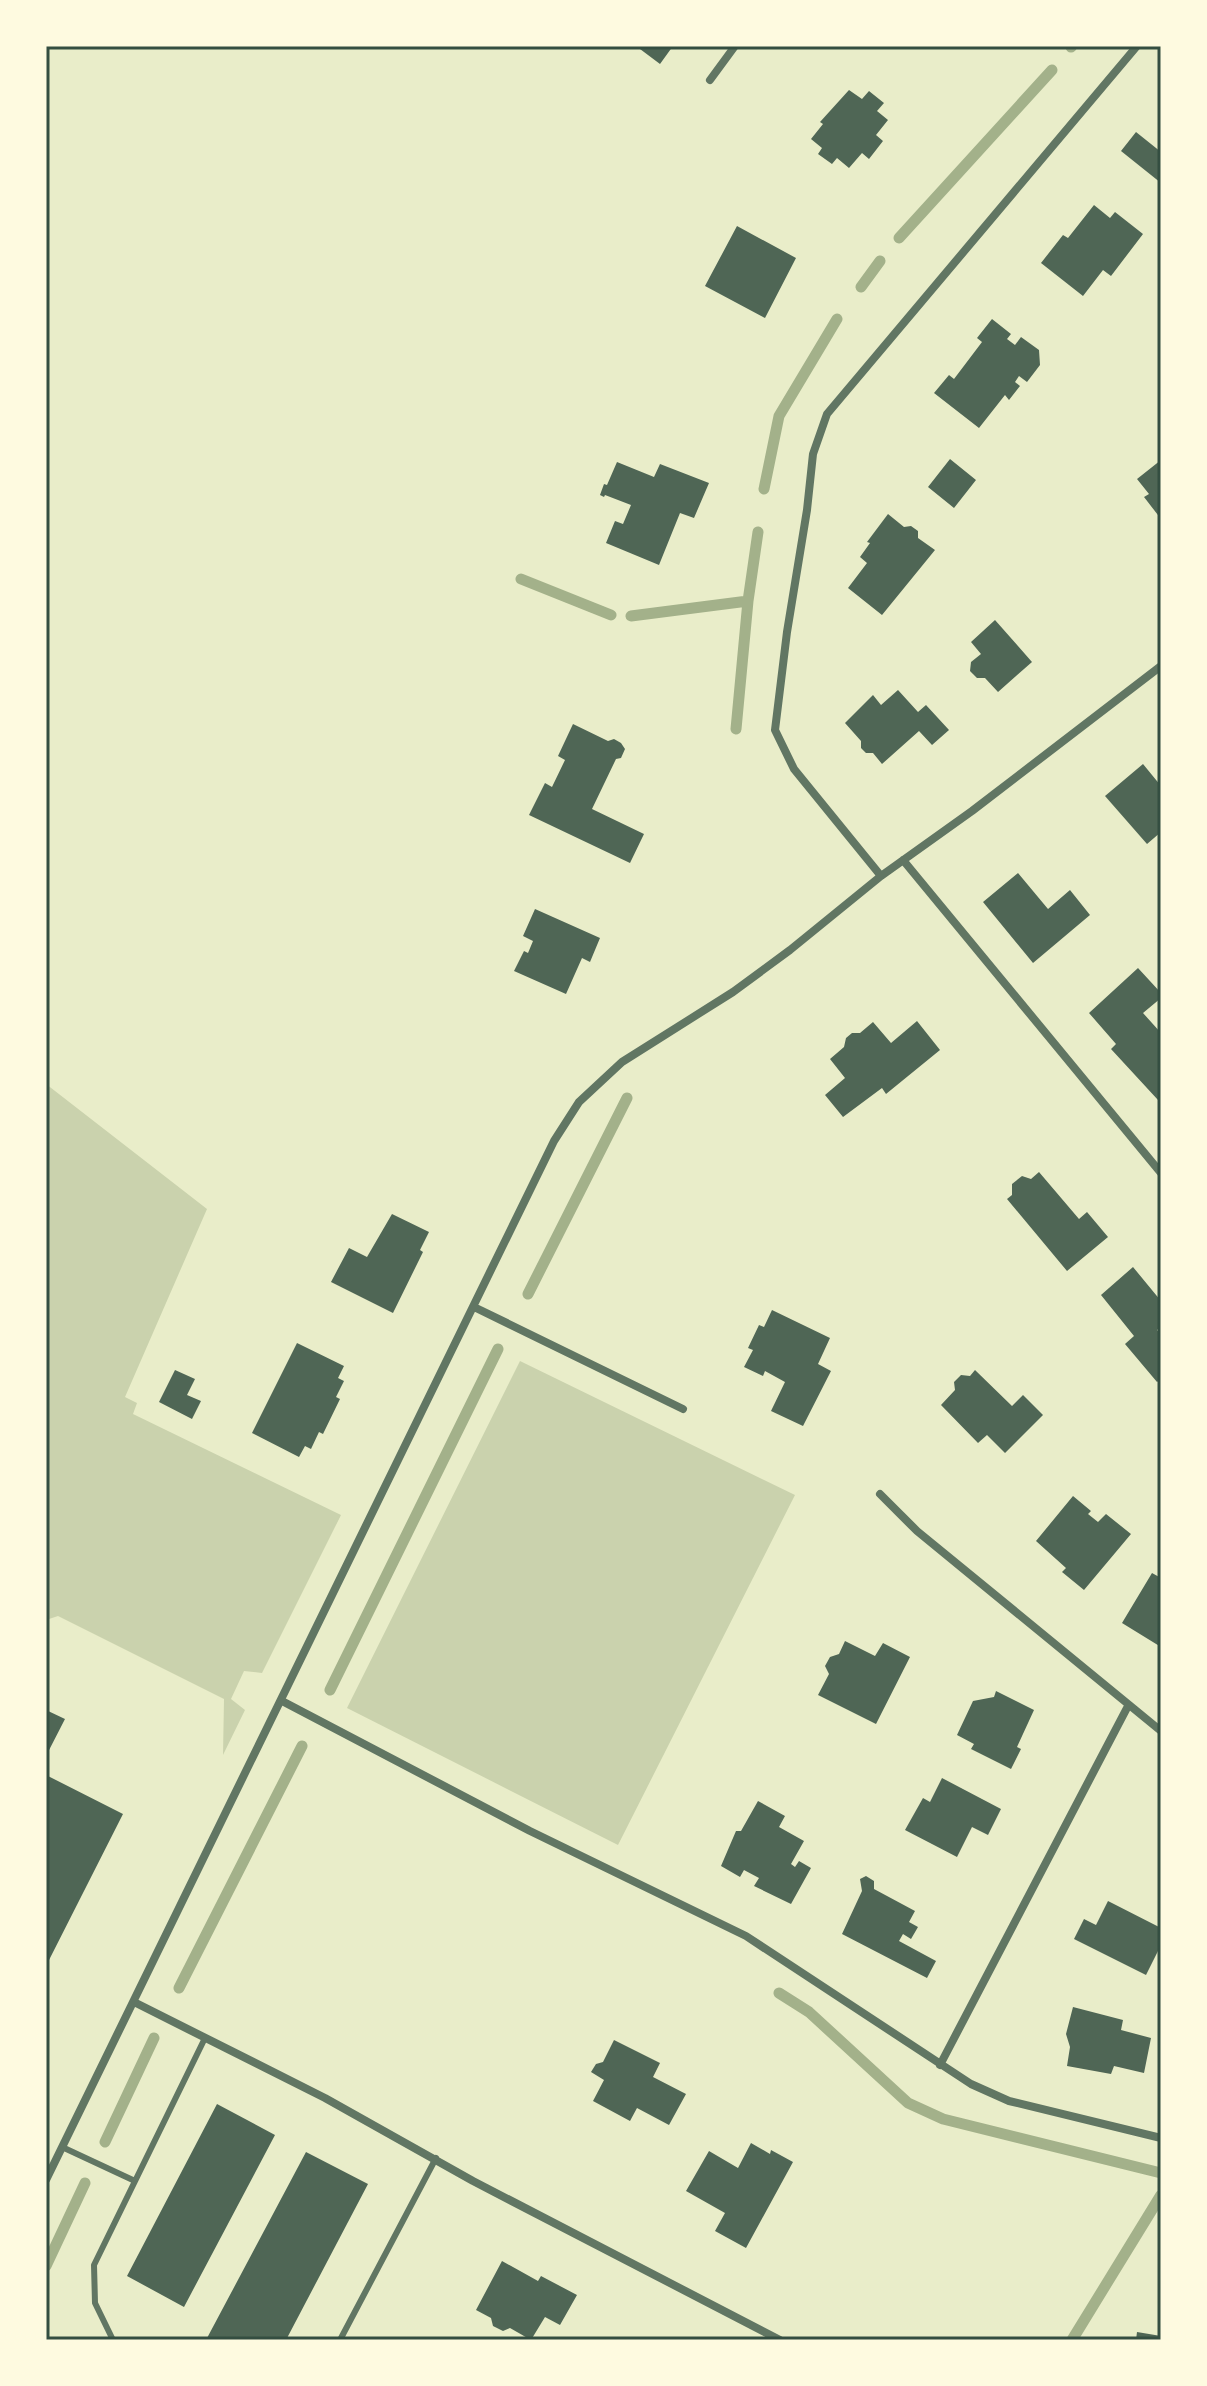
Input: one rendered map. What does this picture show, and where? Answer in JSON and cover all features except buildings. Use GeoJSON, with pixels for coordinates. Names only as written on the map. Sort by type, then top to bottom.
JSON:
{"type":"FeatureCollection","features":[{"type":"Feature","properties":{"kind":"street"},"geometry":{"type":"LineString","coordinates":[[710,80],[735,46]]}},
{"type":"Feature","properties":{"kind":"street"},"geometry":{"type":"LineString","coordinates":[[881,876],[794,769],[775,730],[813,454],[827,414],[977,232],[1137,46]]}},
{"type":"Feature","properties":{"kind":"street"},"geometry":{"type":"LineString","coordinates":[[46,2180],[554,1141],[579,1102],[622,1062],[733,992],[881,876],[972,811],[1161,666]]}},
{"type":"Feature","properties":{"kind":"street"},"geometry":{"type":"LineString","coordinates":[[903,860],[1161,1173]]}},
{"type":"Feature","properties":{"kind":"street"},"geometry":{"type":"LineString","coordinates":[[474,1307],[683,1409]]}},
{"type":"Feature","properties":{"kind":"street"},"geometry":{"type":"LineString","coordinates":[[880,1494],[917,1531],[1161,1731]]}},
{"type":"Feature","properties":{"kind":"street"},"geometry":{"type":"LineString","coordinates":[[282,1701],[530,1831],[746,1936],[940,2065],[1009,2101],[1161,2138]]}},
{"type":"Feature","properties":{"kind":"street"},"geometry":{"type":"LineString","coordinates":[[940,2065],[1128,1706]]}},
{"type":"Feature","properties":{"kind":"street"},"geometry":{"type":"LineString","coordinates":[[134,2002],[325,2098],[473,2181],[780,2340]]}},
{"type":"Feature","properties":{"kind":"lane"},"geometry":{"type":"LineString","coordinates":[[113,2340],[95,2303],[94,2265],[205,2038]]}},
{"type":"Feature","properties":{"kind":"lane"},"geometry":{"type":"LineString","coordinates":[[62,2147],[135,2181]]}},
{"type":"Feature","properties":{"kind":"lane"},"geometry":{"type":"LineString","coordinates":[[340,2340],[436,2158]]}},
{"type":"Feature","properties":{"kind":"green space"},"geometry":{"type":"Polygon","coordinates":[[[46,1084],[207,1209],[125,1397],[137,1403],[133,1414],[341,1515],[262,1673],[244,1671],[231,1699],[245,1710],[223,1755],[224,1699],[58,1616],[46,1620],[46,1084]]]}},
{"type":"Feature","properties":{"kind":"green space"},"geometry":{"type":"Polygon","coordinates":[[[520,1361],[795,1495],[618,1845],[347,1708],[520,1361]]]}},
{"type":"Feature","properties":{"kind":"waterway"},"geometry":{"type":"LineString","coordinates":[[899,238],[1052,70]]}},
{"type":"Feature","properties":{"kind":"waterway"},"geometry":{"type":"LineString","coordinates":[[861,287],[880,261]]}},
{"type":"Feature","properties":{"kind":"waterway"},"geometry":{"type":"LineString","coordinates":[[764,489],[779,416],[837,319]]}},
{"type":"Feature","properties":{"kind":"waterway"},"geometry":{"type":"LineString","coordinates":[[736,729],[758,532]]}},
{"type":"Feature","properties":{"kind":"waterway"},"geometry":{"type":"LineString","coordinates":[[521,579],[611,615]]}},
{"type":"Feature","properties":{"kind":"waterway"},"geometry":{"type":"LineString","coordinates":[[631,616],[748,601]]}},
{"type":"Feature","properties":{"kind":"waterway"},"geometry":{"type":"LineString","coordinates":[[528,1294],[627,1098]]}},
{"type":"Feature","properties":{"kind":"waterway"},"geometry":{"type":"LineString","coordinates":[[330,1690],[498,1349]]}},
{"type":"Feature","properties":{"kind":"waterway"},"geometry":{"type":"LineString","coordinates":[[179,1988],[302,1746]]}},
{"type":"Feature","properties":{"kind":"waterway"},"geometry":{"type":"LineString","coordinates":[[779,1993],[809,2012],[908,2103],[943,2119],[1161,2173]]}},
{"type":"Feature","properties":{"kind":"waterway"},"geometry":{"type":"LineString","coordinates":[[105,2142],[154,2038]]}},
{"type":"Feature","properties":{"kind":"waterway"},"geometry":{"type":"LineString","coordinates":[[46,2266],[85,2183]]}},
{"type":"Feature","properties":{"kind":"waterway"},"geometry":{"type":"LineString","coordinates":[[1072,2340],[1161,2195]]}}]}
